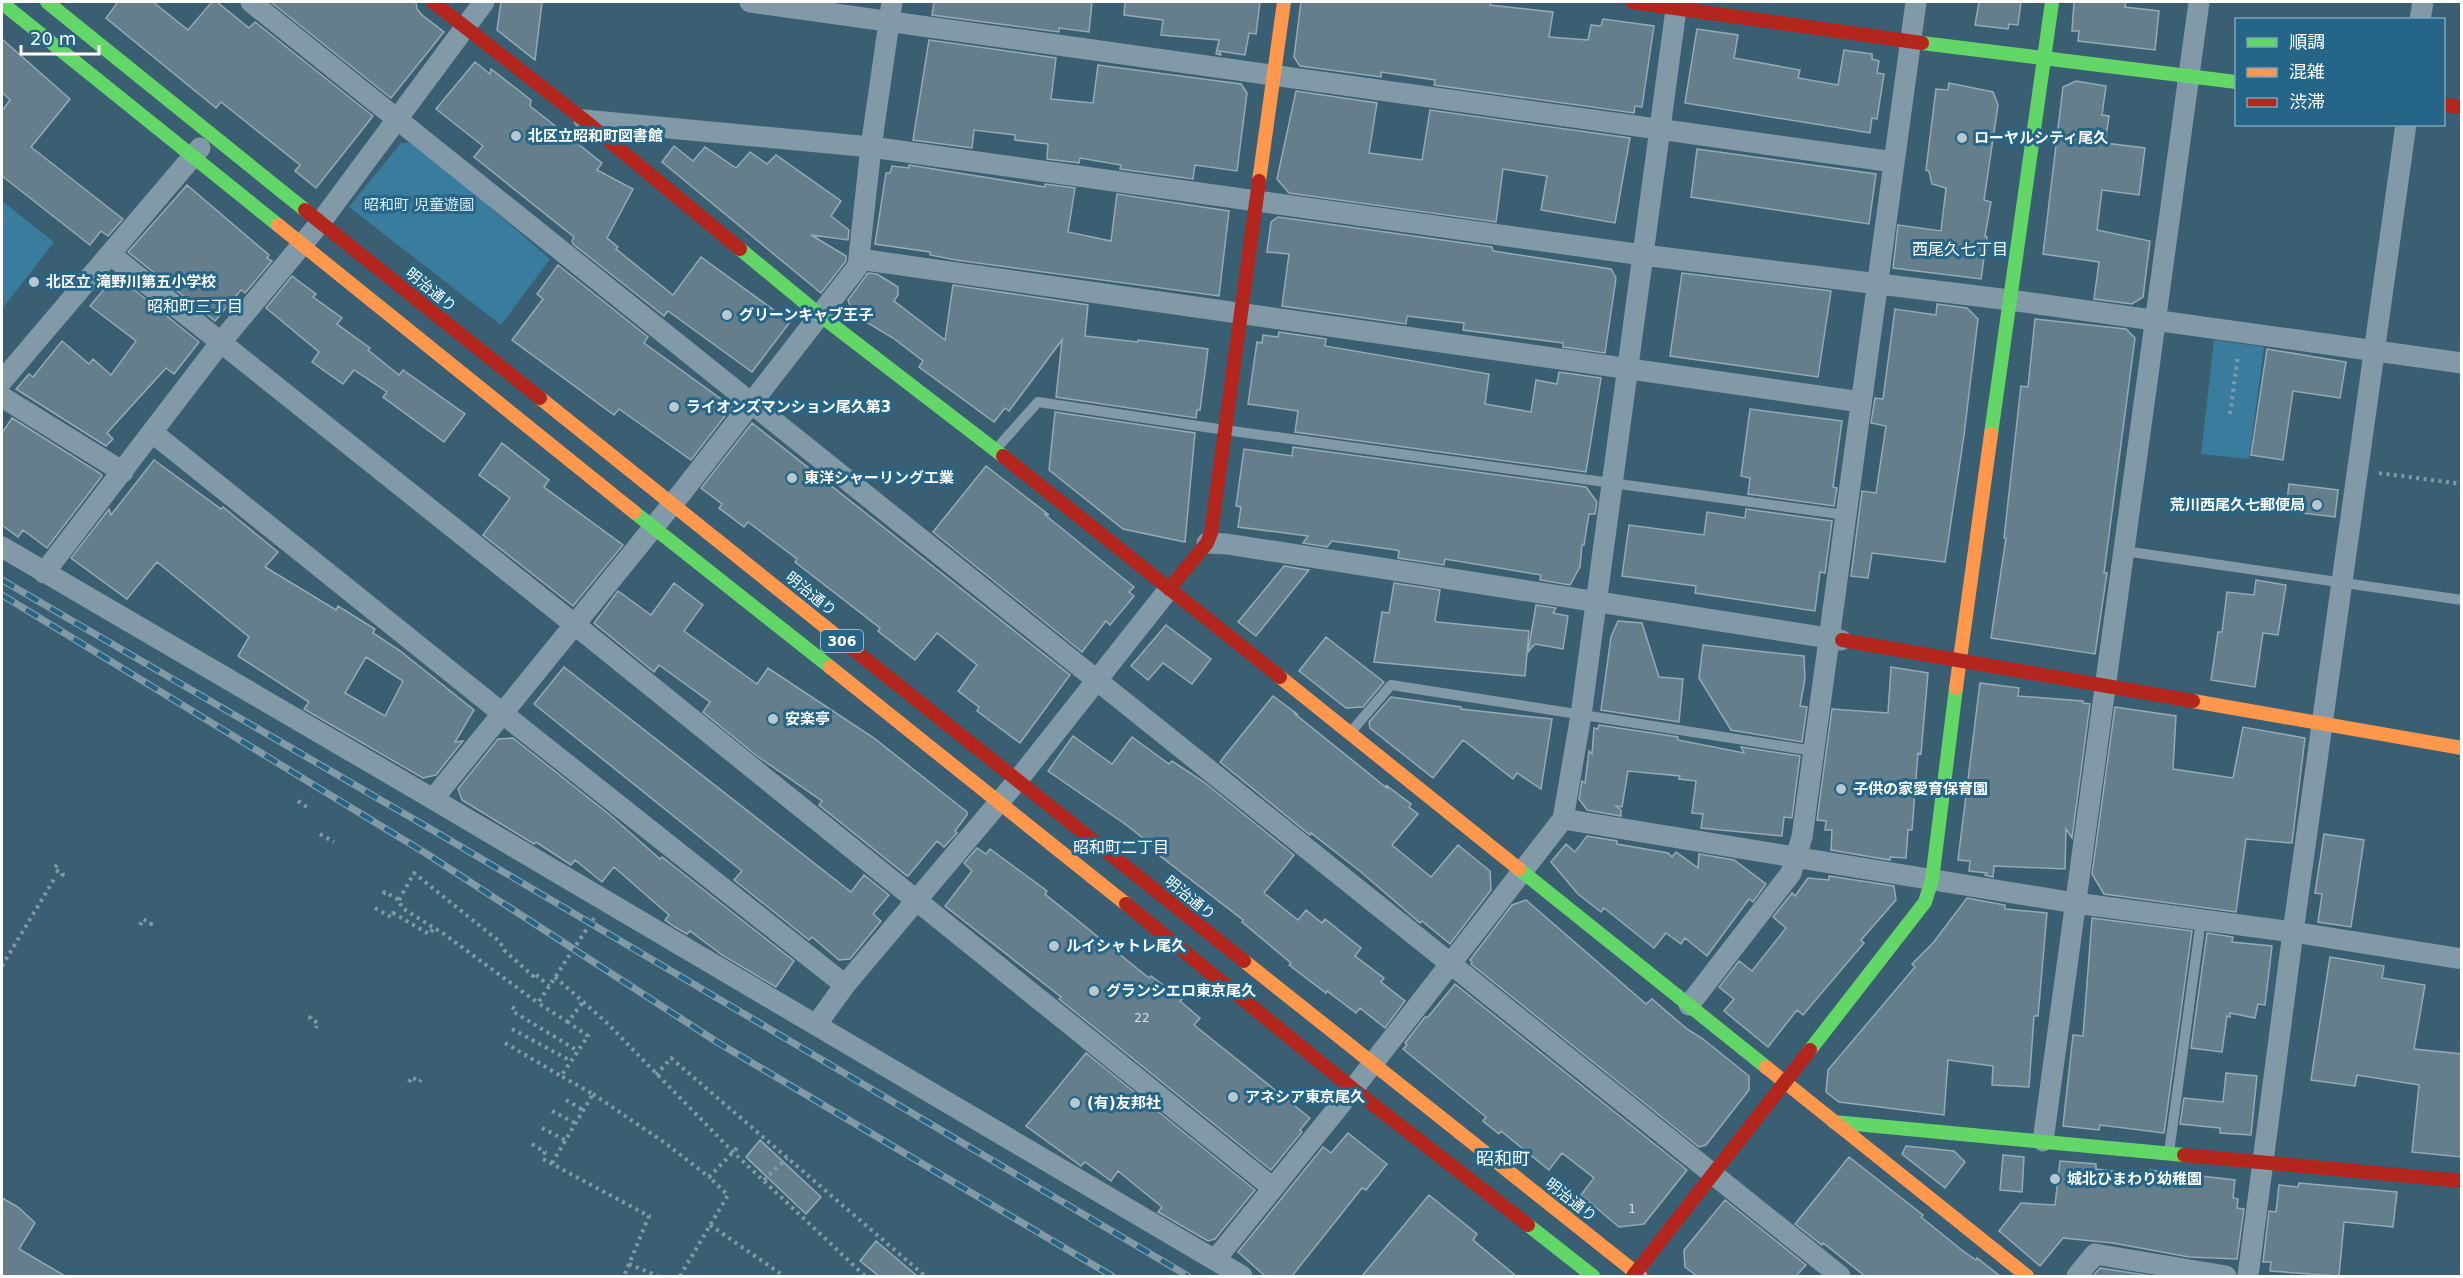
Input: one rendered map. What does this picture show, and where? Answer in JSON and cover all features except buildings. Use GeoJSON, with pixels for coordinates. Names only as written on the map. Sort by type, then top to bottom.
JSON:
{"type":"FeatureCollection","features":[{"type":"Feature","properties":{"kind":"street","name":"明治通り"},"geometry":{"type":"LineString","coordinates":[[47,2],[1636,1275]]}},
{"type":"Feature","properties":{"kind":"street"},"geometry":{"type":"LineString","coordinates":[[251,2],[1840,1276]]}},
{"type":"Feature","properties":{"kind":"street"},"geometry":{"type":"LineString","coordinates":[[434,2],[584,120],[821,316],[996,450],[2027,1276]]}},
{"type":"Feature","properties":{"kind":"street"},"geometry":{"type":"LineString","coordinates":[[44,573],[221,342],[320,223],[484,2]]}},
{"type":"Feature","properties":{"kind":"street"},"geometry":{"type":"LineString","coordinates":[[750,2],[891,11],[1273,75],[1894,162]]}},
{"type":"Feature","properties":{"kind":"street"},"geometry":{"type":"LineString","coordinates":[[816,1025],[845,985],[1017,781],[1207,543],[1211,533],[1284,2]]}},
{"type":"Feature","properties":{"kind":"street"},"geometry":{"type":"LineString","coordinates":[[1632,2],[1677,5],[2043,60],[2235,82]]}},
{"type":"Feature","properties":{"kind":"street"},"geometry":{"type":"LineString","coordinates":[[1689,1005],[1791,873],[1802,837],[1814,751],[1835,639],[1846,515],[1916,2]]}},
{"type":"Feature","properties":{"kind":"street"},"geometry":{"type":"LineString","coordinates":[[1636,1275],[1925,903],[1932,880],[1960,659],[2052,2]]}},
{"type":"Feature","properties":{"kind":"street"},"geometry":{"type":"LineString","coordinates":[[2043,1142],[2199,2]]}},
{"type":"Feature","properties":{"kind":"street"},"geometry":{"type":"LineString","coordinates":[[2420,18],[2423,2]]}},
{"type":"Feature","properties":{"kind":"street","name":"306"},"geometry":{"type":"LineString","coordinates":[[2,3],[654,528],[1000,801],[1353,1089],[1593,1276]]}},
{"type":"Feature","properties":{"kind":"street"},"geometry":{"type":"LineString","coordinates":[[1215,1260],[1373,1065],[1563,819],[1581,715],[1677,5]]}},
{"type":"Feature","properties":{"kind":"street"},"geometry":{"type":"LineString","coordinates":[[433,799],[654,528],[858,266],[871,147],[891,11]]}},
{"type":"Feature","properties":{"kind":"street"},"geometry":{"type":"LineString","coordinates":[[2445,105],[2462,107]]}},
{"type":"Feature","properties":{"kind":"street"},"geometry":{"type":"LineString","coordinates":[[584,120],[871,147],[1643,255],[2010,300],[2462,363]]}},
{"type":"Feature","properties":{"kind":"street"},"geometry":{"type":"LineString","coordinates":[[2248,1276],[2293,932],[2406,126]]}},
{"type":"Feature","properties":{"kind":"street"},"geometry":{"type":"LineString","coordinates":[[2,381],[212,134]]}},
{"type":"Feature","properties":{"kind":"street"},"geometry":{"type":"LineString","coordinates":[[110,254],[574,624],[1273,1188]]}},
{"type":"Feature","properties":{"kind":"street"},"geometry":{"type":"LineString","coordinates":[[859,259],[1861,402]]}},
{"type":"Feature","properties":{"kind":"street"},"geometry":{"type":"LineString","coordinates":[[2,397],[123,472]]}},
{"type":"Feature","properties":{"kind":"street"},"geometry":{"type":"LineString","coordinates":[[153,433],[845,985]]}},
{"type":"Feature","properties":{"kind":"street"},"geometry":{"type":"LineString","coordinates":[[1207,543],[1227,544],[1960,659],[2462,748]]}},
{"type":"Feature","properties":{"kind":"street"},"geometry":{"type":"LineString","coordinates":[[2,547],[1242,1276]]}},
{"type":"Feature","properties":{"kind":"street"},"geometry":{"type":"LineString","coordinates":[[1563,819],[2075,903],[2293,932],[2462,959]]}},
{"type":"Feature","properties":{"kind":"street"},"geometry":{"type":"LineString","coordinates":[[1834,1122],[2462,1181]]}},
{"type":"Feature","properties":{"kind":"street"},"geometry":{"type":"LineString","coordinates":[[2077,1276],[2096,1254],[2226,1276]]}},
{"type":"Feature","properties":{"kind":"lane"},"geometry":{"type":"LineString","coordinates":[[996,450],[1038,402],[1225,430],[1846,515]]}},
{"type":"Feature","properties":{"kind":"lane"},"geometry":{"type":"LineString","coordinates":[[2124,551],[2462,600]]}},
{"type":"Feature","properties":{"kind":"lane"},"geometry":{"type":"LineString","coordinates":[[1350,734],[1391,685],[1814,751]]}},
{"type":"Feature","properties":{"kind":"lane"},"geometry":{"type":"LineString","coordinates":[[2169,1153],[2201,920]]}},
{"type":"Feature","properties":{"kind":"path"},"geometry":{"type":"LineString","coordinates":[[2230,414],[2241,332]]}},
{"type":"Feature","properties":{"kind":"path"},"geometry":{"type":"LineString","coordinates":[[2358,470],[2462,484]]}},
{"type":"Feature","properties":{"kind":"path"},"geometry":{"type":"LineString","coordinates":[[298,801],[307,807]]}},
{"type":"Feature","properties":{"kind":"path"},"geometry":{"type":"LineString","coordinates":[[320,834],[334,842]]}},
{"type":"Feature","properties":{"kind":"path"},"geometry":{"type":"LineString","coordinates":[[2,966],[58,877],[63,874],[54,869],[57,866]]}},
{"type":"Feature","properties":{"kind":"path"},"geometry":{"type":"LineString","coordinates":[[399,900],[414,873],[500,942],[504,950],[533,976],[534,974],[549,986]]}},
{"type":"Feature","properties":{"kind":"path"},"geometry":{"type":"LineString","coordinates":[[383,894],[385,892],[399,900],[402,908],[434,927],[538,1003],[588,1036],[561,1076]]}},
{"type":"Feature","properties":{"kind":"path"},"geometry":{"type":"LineString","coordinates":[[538,1003],[605,900]]}},
{"type":"Feature","properties":{"kind":"path"},"geometry":{"type":"LineString","coordinates":[[375,908],[391,917],[393,913],[429,934],[434,927]]}},
{"type":"Feature","properties":{"kind":"path"},"geometry":{"type":"LineString","coordinates":[[140,925],[143,919],[151,924],[152,921]]}},
{"type":"Feature","properties":{"kind":"path"},"geometry":{"type":"LineString","coordinates":[[555,977],[735,1150],[818,1234],[865,1276]]}},
{"type":"Feature","properties":{"kind":"path"},"geometry":{"type":"LineString","coordinates":[[568,1022],[583,1002]]}},
{"type":"Feature","properties":{"kind":"path"},"geometry":{"type":"LineString","coordinates":[[512,1007],[515,1009],[514,1012],[578,1051]]}},
{"type":"Feature","properties":{"kind":"path"},"geometry":{"type":"LineString","coordinates":[[311,1016],[310,1018],[318,1023],[316,1028]]}},
{"type":"Feature","properties":{"kind":"path"},"geometry":{"type":"LineString","coordinates":[[512,1029],[571,1061]]}},
{"type":"Feature","properties":{"kind":"path"},"geometry":{"type":"LineString","coordinates":[[505,1043],[592,1094],[657,1137],[709,1177],[728,1195],[680,1276]]}},
{"type":"Feature","properties":{"kind":"path"},"geometry":{"type":"LineString","coordinates":[[656,1075],[671,1058],[925,1276]]}},
{"type":"Feature","properties":{"kind":"path"},"geometry":{"type":"LineString","coordinates":[[409,1082],[411,1077],[419,1082],[421,1080]]}},
{"type":"Feature","properties":{"kind":"path"},"geometry":{"type":"LineString","coordinates":[[552,1163],[592,1094]]}},
{"type":"Feature","properties":{"kind":"path"},"geometry":{"type":"LineString","coordinates":[[566,1100],[583,1110]]}},
{"type":"Feature","properties":{"kind":"path"},"geometry":{"type":"LineString","coordinates":[[552,1112],[575,1124]]}},
{"type":"Feature","properties":{"kind":"path"},"geometry":{"type":"LineString","coordinates":[[542,1128],[565,1140]]}},
{"type":"Feature","properties":{"kind":"path"},"geometry":{"type":"LineString","coordinates":[[532,1144],[545,1152],[542,1158],[649,1216],[624,1276]]}},
{"type":"Feature","properties":{"kind":"path"},"geometry":{"type":"LineString","coordinates":[[709,1177],[735,1150]]}},
{"type":"Feature","properties":{"kind":"path"},"geometry":{"type":"LineString","coordinates":[[764,1180],[787,1158]]}},
{"type":"Feature","properties":{"kind":"path"},"geometry":{"type":"LineString","coordinates":[[710,1225],[784,1276]]}},
{"type":"Feature","properties":{"kind":"path"},"geometry":{"type":"LineString","coordinates":[[629,1264],[658,1276]]}},
{"type":"Feature","properties":{"kind":"green space","name":"昭和町 児童遊園"},"geometry":{"type":"Polygon","coordinates":[[[401,143],[416,143],[550,259],[501,325],[349,207],[401,143]]]}},
{"type":"Feature","properties":{"kind":"green space"},"geometry":{"type":"Polygon","coordinates":[[[2,201],[54,242],[2,309],[2,201]]]}},
{"type":"Feature","properties":{"kind":"green space"},"geometry":{"type":"Polygon","coordinates":[[[2214,340],[2264,347],[2249,459],[2201,454],[2214,340]]]}},
{"type":"Feature","properties":{"kind":"railway"},"geometry":{"type":"LineString","coordinates":[[2,580],[441,835],[1188,1276]]}},
{"type":"Feature","properties":{"kind":"railway"},"geometry":{"type":"LineString","coordinates":[[2,595],[427,854],[717,1042],[1112,1276]]}},
{"type":"Feature","properties":{"kind":"traffic: fast"},"geometry":{"type":"LineString","coordinates":[[47,2],[305,210]]}},
{"type":"Feature","properties":{"kind":"traffic: fast"},"geometry":{"type":"LineString","coordinates":[[1991,434],[2052,2]]}},
{"type":"Feature","properties":{"kind":"traffic: fast"},"geometry":{"type":"LineString","coordinates":[[2,3],[278,225]]}},
{"type":"Feature","properties":{"kind":"traffic: fast"},"geometry":{"type":"LineString","coordinates":[[1922,43],[2235,82]]}},
{"type":"Feature","properties":{"kind":"traffic: fast"},"geometry":{"type":"LineString","coordinates":[[740,249],[821,316],[1003,456]]}},
{"type":"Feature","properties":{"kind":"traffic: fast"},"geometry":{"type":"LineString","coordinates":[[634,512],[830,667]]}},
{"type":"Feature","properties":{"kind":"traffic: fast"},"geometry":{"type":"LineString","coordinates":[[1810,1050],[1925,902],[1932,880],[1956,688]]}},
{"type":"Feature","properties":{"kind":"traffic: fast"},"geometry":{"type":"LineString","coordinates":[[1519,869],[1766,1067]]}},
{"type":"Feature","properties":{"kind":"traffic: fast"},"geometry":{"type":"LineString","coordinates":[[1834,1122],[2184,1155]]}},
{"type":"Feature","properties":{"kind":"traffic: fast"},"geometry":{"type":"LineString","coordinates":[[1528,1225],[1593,1276]]}},
{"type":"Feature","properties":{"kind":"traffic: slow"},"geometry":{"type":"LineString","coordinates":[[1259,181],[1284,2]]}},
{"type":"Feature","properties":{"kind":"traffic: slow"},"geometry":{"type":"LineString","coordinates":[[278,225],[634,512]]}},
{"type":"Feature","properties":{"kind":"traffic: slow"},"geometry":{"type":"LineString","coordinates":[[540,398],[839,638]]}},
{"type":"Feature","properties":{"kind":"traffic: slow"},"geometry":{"type":"LineString","coordinates":[[1956,688],[1991,434]]}},
{"type":"Feature","properties":{"kind":"traffic: slow"},"geometry":{"type":"LineString","coordinates":[[830,667],[1126,904]]}},
{"type":"Feature","properties":{"kind":"traffic: slow"},"geometry":{"type":"LineString","coordinates":[[1280,677],[1519,869]]}},
{"type":"Feature","properties":{"kind":"traffic: slow"},"geometry":{"type":"LineString","coordinates":[[2193,701],[2462,748]]}},
{"type":"Feature","properties":{"kind":"traffic: slow"},"geometry":{"type":"LineString","coordinates":[[1244,961],[1640,1276]]}},
{"type":"Feature","properties":{"kind":"traffic: slow"},"geometry":{"type":"LineString","coordinates":[[1766,1067],[2027,1276]]}},
{"type":"Feature","properties":{"kind":"traffic: jam"},"geometry":{"type":"LineString","coordinates":[[433,2],[584,120],[740,249]]}},
{"type":"Feature","properties":{"kind":"traffic: jam"},"geometry":{"type":"LineString","coordinates":[[1632,2],[1922,43]]}},
{"type":"Feature","properties":{"kind":"traffic: jam"},"geometry":{"type":"LineString","coordinates":[[2445,105],[2462,107]]}},
{"type":"Feature","properties":{"kind":"traffic: jam"},"geometry":{"type":"LineString","coordinates":[[1169,589],[1207,543],[1211,533],[1259,181]]}},
{"type":"Feature","properties":{"kind":"traffic: jam"},"geometry":{"type":"LineString","coordinates":[[305,210],[540,398]]}},
{"type":"Feature","properties":{"kind":"traffic: jam"},"geometry":{"type":"LineString","coordinates":[[1003,456],[1280,677]]}},
{"type":"Feature","properties":{"kind":"traffic: jam"},"geometry":{"type":"LineString","coordinates":[[839,638],[1244,961]]}},
{"type":"Feature","properties":{"kind":"traffic: jam"},"geometry":{"type":"LineString","coordinates":[[1842,640],[2193,701]]}},
{"type":"Feature","properties":{"kind":"traffic: jam"},"geometry":{"type":"LineString","coordinates":[[1126,904],[1353,1089],[1528,1225]]}},
{"type":"Feature","properties":{"kind":"traffic: jam"},"geometry":{"type":"LineString","coordinates":[[1633,1276],[1810,1050]]}},
{"type":"Feature","properties":{"kind":"traffic: jam"},"geometry":{"type":"LineString","coordinates":[[2184,1155],[2462,1181]]}},
{"type":"Feature","properties":{"kind":"place","name":"北区立昭和町図書館"},"geometry":{"type":"Point","coordinates":[516,136]}},
{"type":"Feature","properties":{"kind":"place","name":"ローヤルシティ尾久"},"geometry":{"type":"Point","coordinates":[1962,138]}},
{"type":"Feature","properties":{"kind":"place","name":"北区立 滝野川第五小学校"},"geometry":{"type":"Point","coordinates":[34,282]}},
{"type":"Feature","properties":{"kind":"place","name":"グリーンキャブ王子"},"geometry":{"type":"Point","coordinates":[727,315]}},
{"type":"Feature","properties":{"kind":"place","name":"ライオンズマンション尾久第3"},"geometry":{"type":"Point","coordinates":[674,407]}},
{"type":"Feature","properties":{"kind":"place","name":"東洋シャーリング工業"},"geometry":{"type":"Point","coordinates":[792,478]}},
{"type":"Feature","properties":{"kind":"place","name":"荒川西尾久七郵便局"},"geometry":{"type":"Point","coordinates":[2317,505]}},
{"type":"Feature","properties":{"kind":"place","name":"安楽亭"},"geometry":{"type":"Point","coordinates":[773,719]}},
{"type":"Feature","properties":{"kind":"place","name":"子供の家愛育保育園"},"geometry":{"type":"Point","coordinates":[1841,789]}},
{"type":"Feature","properties":{"kind":"place","name":"ルイシャトレ尾久"},"geometry":{"type":"Point","coordinates":[1054,946]}},
{"type":"Feature","properties":{"kind":"place","name":"グランシエロ東京尾久"},"geometry":{"type":"Point","coordinates":[1094,991]}},
{"type":"Feature","properties":{"kind":"place","name":"アネシア東京尾久"},"geometry":{"type":"Point","coordinates":[1233,1097]}},
{"type":"Feature","properties":{"kind":"place","name":"(有)友邦社"},"geometry":{"type":"Point","coordinates":[1075,1103]}},
{"type":"Feature","properties":{"kind":"place","name":"城北ひまわり幼稚園"},"geometry":{"type":"Point","coordinates":[2055,1179]}},
{"type":"Feature","properties":{"kind":"district","name":"西尾久七丁目"},"geometry":{"type":"Point","coordinates":[1960,249]}},
{"type":"Feature","properties":{"kind":"district","name":"昭和町三丁目"},"geometry":{"type":"Point","coordinates":[195,306]}},
{"type":"Feature","properties":{"kind":"district","name":"昭和町二丁目"},"geometry":{"type":"Point","coordinates":[1121,847]}},
{"type":"Feature","properties":{"kind":"district","name":"昭和町"},"geometry":{"type":"Point","coordinates":[1503,1159]}}]}
